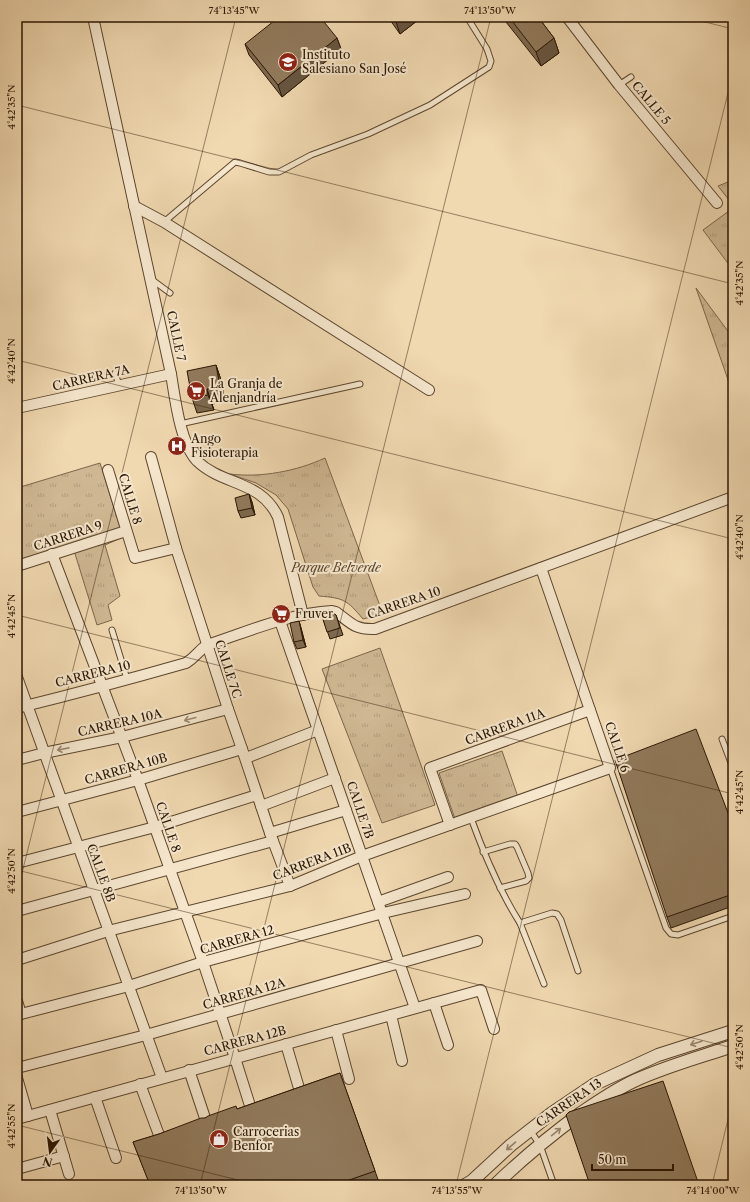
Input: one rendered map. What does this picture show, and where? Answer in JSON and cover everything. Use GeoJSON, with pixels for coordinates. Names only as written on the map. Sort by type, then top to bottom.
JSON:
{"type":"FeatureCollection","features":[{"type":"Feature","properties":{"kind":"street","name":"CALLE 7"},"geometry":{"type":"LineString","coordinates":[[93,17],[171,374],[180,424],[188,445],[197,460],[216,473],[253,490],[269,502],[275,511],[278,517],[303,615]]}},
{"type":"Feature","properties":{"kind":"street","name":"CALLE 5"},"geometry":{"type":"LineString","coordinates":[[567,17],[619,85],[717,203]]}},
{"type":"Feature","properties":{"kind":"street"},"geometry":{"type":"LineString","coordinates":[[134,206],[164,222],[429,390]]}},
{"type":"Feature","properties":{"kind":"street","name":"CARRERA 7A"},"geometry":{"type":"LineString","coordinates":[[17,408],[171,374]]}},
{"type":"Feature","properties":{"kind":"street","name":"CALLE 7C"},"geometry":{"type":"LineString","coordinates":[[151,457],[176,548],[207,645],[257,795],[290,886]]}},
{"type":"Feature","properties":{"kind":"street","name":"CALLE 8"},"geometry":{"type":"LineString","coordinates":[[108,470],[135,558],[176,548]]}},
{"type":"Feature","properties":{"kind":"street","name":"CARRERA 10"},"geometry":{"type":"LineString","coordinates":[[22,707],[186,662],[195,658],[199,651],[207,645],[303,615],[332,610],[355,627],[364,630],[375,629],[733,497]]}},
{"type":"Feature","properties":{"kind":"street","name":"CARRERA 9"},"geometry":{"type":"LineString","coordinates":[[17,566],[126,531]]}},
{"type":"Feature","properties":{"kind":"street","name":"CALLE 8"},"geometry":{"type":"LineString","coordinates":[[52,554],[155,827],[203,962],[252,1112]]}},
{"type":"Feature","properties":{"kind":"street","name":"CALLE 6"},"geometry":{"type":"LineString","coordinates":[[541,568],[610,768]]}},
{"type":"Feature","properties":{"kind":"street","name":"CALLE 7B"},"geometry":{"type":"LineString","coordinates":[[280,621],[415,1008]]}},
{"type":"Feature","properties":{"kind":"street","name":"CALLE 8B"},"geometry":{"type":"LineString","coordinates":[[17,677],[22,707],[44,752],[162,1078]]}},
{"type":"Feature","properties":{"kind":"street","name":"CARRERA 10A"},"geometry":{"type":"LineString","coordinates":[[17,760],[44,752],[122,737],[228,709]]}},
{"type":"Feature","properties":{"kind":"street","name":"CARRERA 11A"},"geometry":{"type":"LineString","coordinates":[[450,825],[430,768],[590,710]]}},
{"type":"Feature","properties":{"kind":"street","name":"CARRERA 10B"},"geometry":{"type":"LineString","coordinates":[[17,812],[244,753],[318,730]]}},
{"type":"Feature","properties":{"kind":"street","name":"CARRERA 11B"},"geometry":{"type":"LineString","coordinates":[[17,960],[108,931],[290,886],[362,856],[610,768]]}},
{"type":"Feature","properties":{"kind":"street"},"geometry":{"type":"LineString","coordinates":[[261,806],[335,778]]}},
{"type":"Feature","properties":{"kind":"street"},"geometry":{"type":"LineString","coordinates":[[17,863],[155,827],[257,795]]}},
{"type":"Feature","properties":{"kind":"street"},"geometry":{"type":"LineString","coordinates":[[17,911],[170,870],[272,837],[346,810]]}},
{"type":"Feature","properties":{"kind":"street"},"geometry":{"type":"LineString","coordinates":[[378,902],[448,877]]}},
{"type":"Feature","properties":{"kind":"street","name":"CARRERA 12"},"geometry":{"type":"LineString","coordinates":[[19,1014],[129,986],[203,962],[383,913],[465,894]]}},
{"type":"Feature","properties":{"kind":"street","name":"CARRERA 12A"},"geometry":{"type":"LineString","coordinates":[[17,1068],[146,1035],[477,941]]}},
{"type":"Feature","properties":{"kind":"street","name":"CARRERA 12B"},"geometry":{"type":"LineString","coordinates":[[17,1119],[481,990],[494,1029]]}},
{"type":"Feature","properties":{"kind":"street"},"geometry":{"type":"LineString","coordinates":[[17,1000],[19,1014]]}},
{"type":"Feature","properties":{"kind":"street"},"geometry":{"type":"LineString","coordinates":[[434,1003],[448,1045]]}},
{"type":"Feature","properties":{"kind":"street"},"geometry":{"type":"LineString","coordinates":[[391,1015],[402,1061]]}},
{"type":"Feature","properties":{"kind":"street"},"geometry":{"type":"LineString","coordinates":[[336,1030],[349,1079]]}},
{"type":"Feature","properties":{"kind":"street","name":"CARRERA 13"},"geometry":{"type":"LineString","coordinates":[[465,1185],[472,1181],[511,1145],[530,1130],[595,1084],[658,1055],[733,1031]]}},
{"type":"Feature","properties":{"kind":"street"},"geometry":{"type":"LineString","coordinates":[[286,1044],[301,1095]]}},
{"type":"Feature","properties":{"kind":"street","name":"CARRERA 13"},"geometry":{"type":"LineString","coordinates":[[495,1185],[525,1157],[604,1096],[635,1080],[733,1046]]}},
{"type":"Feature","properties":{"kind":"street"},"geometry":{"type":"LineString","coordinates":[[189,1070],[208,1127]]}},
{"type":"Feature","properties":{"kind":"street"},"geometry":{"type":"LineString","coordinates":[[17,1078],[28,1116]]}},
{"type":"Feature","properties":{"kind":"street"},"geometry":{"type":"LineString","coordinates":[[140,1084],[162,1143]]}},
{"type":"Feature","properties":{"kind":"street"},"geometry":{"type":"LineString","coordinates":[[95,1097],[116,1158]]}},
{"type":"Feature","properties":{"kind":"street"},"geometry":{"type":"LineString","coordinates":[[50,1110],[69,1174]]}},
{"type":"Feature","properties":{"kind":"street"},"geometry":{"type":"LineString","coordinates":[[17,1169],[64,1156]]}},
{"type":"Feature","properties":{"kind":"lane"},"geometry":{"type":"LineString","coordinates":[[164,222],[235,162],[269,172],[279,172],[311,155],[368,134],[430,105],[472,79],[488,67],[491,61],[487,49],[467,17]]}},
{"type":"Feature","properties":{"kind":"lane"},"geometry":{"type":"LineString","coordinates":[[619,85],[631,78]]}},
{"type":"Feature","properties":{"kind":"lane"},"geometry":{"type":"LineString","coordinates":[[150,278],[170,293]]}},
{"type":"Feature","properties":{"kind":"lane"},"geometry":{"type":"LineString","coordinates":[[115,373],[119,385]]}},
{"type":"Feature","properties":{"kind":"lane"},"geometry":{"type":"LineString","coordinates":[[180,424],[360,384]]}},
{"type":"Feature","properties":{"kind":"lane"},"geometry":{"type":"LineString","coordinates":[[112,630],[127,679]]}},
{"type":"Feature","properties":{"kind":"lane"},"geometry":{"type":"LineString","coordinates":[[722,738],[733,768]]}},
{"type":"Feature","properties":{"kind":"lane","name":"CALLE 6"},"geometry":{"type":"LineString","coordinates":[[610,768],[666,928],[671,934],[678,935],[733,916]]}},
{"type":"Feature","properties":{"kind":"lane"},"geometry":{"type":"LineString","coordinates":[[471,818],[483,852],[500,888],[520,923],[544,984]]}},
{"type":"Feature","properties":{"kind":"lane"},"geometry":{"type":"LineString","coordinates":[[483,852],[510,844],[514,844],[517,847],[529,878],[526,881],[500,888]]}},
{"type":"Feature","properties":{"kind":"lane"},"geometry":{"type":"LineString","coordinates":[[520,923],[552,913],[557,914],[561,920],[578,971]]}},
{"type":"Feature","properties":{"kind":"lane"},"geometry":{"type":"LineString","coordinates":[[530,1130],[540,1145],[554,1185]]}},
{"type":"Feature","properties":{"kind":"green space"},"geometry":{"type":"Polygon","coordinates":[[[733,180],[733,205],[718,186],[733,180]]]}},
{"type":"Feature","properties":{"kind":"green space"},"geometry":{"type":"Polygon","coordinates":[[[733,208],[733,270],[703,230],[733,208]]]}},
{"type":"Feature","properties":{"kind":"green space"},"geometry":{"type":"Polygon","coordinates":[[[696,288],[733,338],[733,394],[696,288]]]}},
{"type":"Feature","properties":{"kind":"green space","name":"Parque Belverde"},"geometry":{"type":"Polygon","coordinates":[[[325,458],[383,614],[363,619],[349,604],[344,601],[319,596],[313,587],[288,509],[276,495],[256,483],[230,474],[254,475],[291,470],[325,458]]]}},
{"type":"Feature","properties":{"kind":"green space"},"geometry":{"type":"Polygon","coordinates":[[[100,463],[123,537],[105,545],[120,596],[108,605],[112,620],[97,625],[72,544],[17,562],[17,488],[100,463]]]}},
{"type":"Feature","properties":{"kind":"green space"},"geometry":{"type":"Polygon","coordinates":[[[380,648],[435,805],[382,823],[322,669],[380,648]]]}},
{"type":"Feature","properties":{"kind":"green space"},"geometry":{"type":"Polygon","coordinates":[[[502,751],[518,797],[455,819],[439,773],[502,751]]]}},
{"type":"Feature","properties":{"kind":"building"},"geometry":{"type":"Polygon","coordinates":[[[279,17],[320,17],[337,38],[278,85],[245,44],[279,17]]]}},
{"type":"Feature","properties":{"kind":"building"},"geometry":{"type":"Polygon","coordinates":[[[392,17],[403,17],[396,22],[392,17]]]}},
{"type":"Feature","properties":{"kind":"building"},"geometry":{"type":"Polygon","coordinates":[[[509,17],[538,17],[554,38],[536,52],[509,17]]]}},
{"type":"Feature","properties":{"kind":"building"},"geometry":{"type":"Polygon","coordinates":[[[216,365],[220,387],[207,389],[208,395],[192,398],[187,371],[216,365]]]}},
{"type":"Feature","properties":{"kind":"building"},"geometry":{"type":"Polygon","coordinates":[[[249,494],[252,508],[238,511],[235,498],[249,494]]]}},
{"type":"Feature","properties":{"kind":"building"},"geometry":{"type":"Polygon","coordinates":[[[329,610],[336,615],[340,628],[327,632],[321,613],[329,610]]]}},
{"type":"Feature","properties":{"kind":"building"},"geometry":{"type":"Polygon","coordinates":[[[299,621],[303,640],[294,642],[290,623],[299,621]]]}},
{"type":"Feature","properties":{"kind":"building"},"geometry":{"type":"Polygon","coordinates":[[[696,729],[733,826],[733,894],[667,917],[615,760],[696,729]]]}},
{"type":"Feature","properties":{"kind":"building"},"geometry":{"type":"Polygon","coordinates":[[[340,1073],[375,1171],[335,1185],[150,1185],[133,1142],[236,1106],[237,1109],[340,1073]]]}},
{"type":"Feature","properties":{"kind":"building"},"geometry":{"type":"Polygon","coordinates":[[[663,1081],[699,1185],[590,1185],[566,1115],[569,1112],[663,1081]]]}},
{"type":"Feature","properties":{"kind":"place","name":"Instituto Salesiano San José"},"geometry":{"type":"Point","coordinates":[288,62]}},
{"type":"Feature","properties":{"kind":"place","name":"La Granja de Alenjandría"},"geometry":{"type":"Point","coordinates":[196,391]}},
{"type":"Feature","properties":{"kind":"place","name":"Ango Fisioterapia"},"geometry":{"type":"Point","coordinates":[177,446]}},
{"type":"Feature","properties":{"kind":"place","name":"Fruver"},"geometry":{"type":"Point","coordinates":[281,614]}},
{"type":"Feature","properties":{"kind":"place","name":"Carrocerias Benfor"},"geometry":{"type":"Point","coordinates":[219,1139]}}]}
